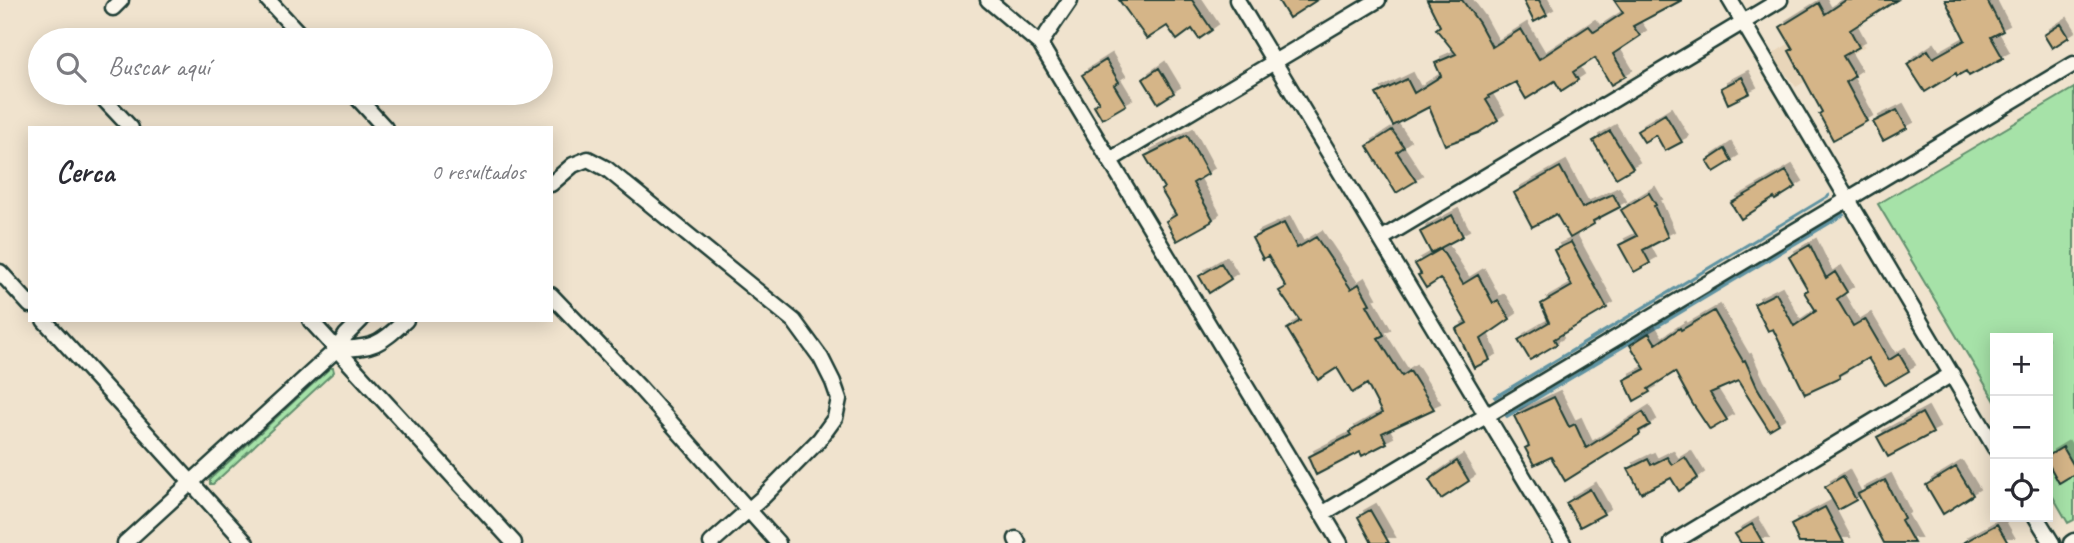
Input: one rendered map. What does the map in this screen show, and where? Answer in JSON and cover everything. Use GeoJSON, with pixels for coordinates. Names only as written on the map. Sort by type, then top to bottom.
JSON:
{"type":"FeatureCollection","features":[{"type":"Feature","properties":{"kind":"street"},"geometry":{"type":"LineString","coordinates":[[268,0],[294,28]]}},
{"type":"Feature","properties":{"kind":"street"},"geometry":{"type":"LineString","coordinates":[[988,0],[1040,44],[1340,543]]}},
{"type":"Feature","properties":{"kind":"street"},"geometry":{"type":"LineString","coordinates":[[1040,44],[1070,0]]}},
{"type":"Feature","properties":{"kind":"street"},"geometry":{"type":"LineString","coordinates":[[1237,0],[1563,543]]}},
{"type":"Feature","properties":{"kind":"street"},"geometry":{"type":"LineString","coordinates":[[1110,160],[1378,0]]}},
{"type":"Feature","properties":{"kind":"street"},"geometry":{"type":"LineString","coordinates":[[1730,0],[1990,440]]}},
{"type":"Feature","properties":{"kind":"street"},"geometry":{"type":"LineString","coordinates":[[1381,239],[1780,0]]}},
{"type":"Feature","properties":{"kind":"street"},"geometry":{"type":"LineString","coordinates":[[1322,514],[2074,64]]}},
{"type":"Feature","properties":{"kind":"street"},"geometry":{"type":"LineString","coordinates":[[109,105],[129,126]]}},
{"type":"Feature","properties":{"kind":"street"},"geometry":{"type":"LineString","coordinates":[[364,105],[383,126]]}},
{"type":"Feature","properties":{"kind":"street"},"geometry":{"type":"LineString","coordinates":[[553,182],[573,165],[588,159],[607,169],[794,321],[821,358],[833,382],[839,400],[835,418],[819,440],[711,543]]}},
{"type":"Feature","properties":{"kind":"street"},"geometry":{"type":"LineString","coordinates":[[0,272],[28,303]]}},
{"type":"Feature","properties":{"kind":"street"},"geometry":{"type":"LineString","coordinates":[[553,297],[639,387],[778,543]]}},
{"type":"Feature","properties":{"kind":"street"},"geometry":{"type":"LineString","coordinates":[[46,322],[246,543]]}},
{"type":"Feature","properties":{"kind":"street"},"geometry":{"type":"LineString","coordinates":[[312,322],[514,543]]}},
{"type":"Feature","properties":{"kind":"street"},"geometry":{"type":"LineString","coordinates":[[125,543],[337,349],[359,322]]}},
{"type":"Feature","properties":{"kind":"street"},"geometry":{"type":"LineString","coordinates":[[337,349],[363,349],[384,341],[404,322]]}},
{"type":"Feature","properties":{"kind":"street"},"geometry":{"type":"LineString","coordinates":[[1672,543],[1951,374]]}},
{"type":"Feature","properties":{"kind":"street"},"geometry":{"type":"LineString","coordinates":[[2039,522],[2052,543]]}},
{"type":"Feature","properties":{"kind":"shaded area"},"geometry":{"type":"Polygon","coordinates":[[[1835,14],[1865,46],[1796,87],[1771,55],[1835,14]]]}},
{"type":"Feature","properties":{"kind":"green space"},"geometry":{"type":"Polygon","coordinates":[[[2074,88],[2074,520],[2068,523],[2053,497],[2053,333],[1990,333],[1990,393],[1878,204],[2074,88]]]}},
{"type":"Feature","properties":{"kind":"green space"},"geometry":{"type":"Polygon","coordinates":[[[333,368],[334,372],[210,484],[210,479],[333,368]]]}},
{"type":"Feature","properties":{"kind":"water"},"geometry":{"type":"Polygon","coordinates":[[[1829,195],[1495,398],[1494,397],[1829,195]]]}},
{"type":"Feature","properties":{"kind":"water"},"geometry":{"type":"Polygon","coordinates":[[[1843,214],[1844,215],[1506,416],[1843,214]]]}},
{"type":"Feature","properties":{"kind":"building"},"geometry":{"type":"Polygon","coordinates":[[[1119,0],[1192,0],[1212,30],[1199,39],[1192,29],[1177,40],[1167,26],[1147,39],[1119,0]]]}},
{"type":"Feature","properties":{"kind":"building"},"geometry":{"type":"Polygon","coordinates":[[[1278,0],[1317,0],[1289,18],[1278,0]]]}},
{"type":"Feature","properties":{"kind":"building"},"geometry":{"type":"Polygon","coordinates":[[[1427,0],[1462,0],[1492,47],[1521,29],[1539,59],[1589,26],[1594,32],[1623,13],[1614,0],[1682,0],[1633,26],[1640,36],[1613,54],[1626,76],[1611,85],[1595,58],[1573,72],[1578,80],[1561,91],[1555,81],[1526,99],[1516,82],[1488,96],[1486,100],[1498,120],[1478,133],[1445,145],[1429,107],[1393,126],[1376,94],[1407,79],[1414,93],[1441,76],[1435,63],[1456,54],[1436,29],[1440,26],[1427,0]]]}},
{"type":"Feature","properties":{"kind":"building"},"geometry":{"type":"Polygon","coordinates":[[[1523,0],[1539,0],[1547,15],[1534,22],[1523,0]]]}},
{"type":"Feature","properties":{"kind":"building"},"geometry":{"type":"Polygon","coordinates":[[[1846,0],[1897,0],[1850,30],[1859,47],[1843,56],[1855,76],[1846,82],[1867,121],[1833,140],[1819,114],[1822,112],[1789,51],[1793,49],[1780,27],[1819,3],[1825,14],[1846,0]]]}},
{"type":"Feature","properties":{"kind":"building"},"geometry":{"type":"Polygon","coordinates":[[[1945,0],[1987,0],[2003,31],[1991,37],[2003,58],[1969,76],[1966,71],[1957,76],[1956,73],[1925,92],[1907,64],[1928,50],[1933,58],[1965,40],[1945,0]]]}},
{"type":"Feature","properties":{"kind":"building"},"geometry":{"type":"Polygon","coordinates":[[[2061,24],[2069,37],[2052,48],[2044,35],[2061,24]]]}},
{"type":"Feature","properties":{"kind":"building"},"geometry":{"type":"Polygon","coordinates":[[[1106,60],[1119,82],[1114,85],[1126,105],[1102,119],[1094,105],[1099,102],[1082,75],[1106,60]]]}},
{"type":"Feature","properties":{"kind":"building"},"geometry":{"type":"Polygon","coordinates":[[[1159,68],[1174,93],[1158,103],[1143,79],[1159,68]]]}},
{"type":"Feature","properties":{"kind":"building"},"geometry":{"type":"Polygon","coordinates":[[[1742,77],[1750,93],[1728,104],[1721,88],[1742,77]]]}},
{"type":"Feature","properties":{"kind":"building"},"geometry":{"type":"Polygon","coordinates":[[[1897,110],[1907,128],[1883,141],[1873,122],[1897,110]]]}},
{"type":"Feature","properties":{"kind":"building"},"geometry":{"type":"Polygon","coordinates":[[[1665,114],[1682,142],[1665,151],[1656,135],[1644,142],[1637,131],[1665,114]]]}},
{"type":"Feature","properties":{"kind":"building"},"geometry":{"type":"Polygon","coordinates":[[[1392,130],[1404,147],[1397,152],[1416,181],[1396,193],[1367,146],[1392,130]]]}},
{"type":"Feature","properties":{"kind":"building"},"geometry":{"type":"Polygon","coordinates":[[[1610,131],[1633,168],[1616,178],[1593,141],[1610,131]]]}},
{"type":"Feature","properties":{"kind":"building"},"geometry":{"type":"Polygon","coordinates":[[[1187,135],[1208,174],[1193,183],[1213,219],[1177,241],[1166,221],[1176,215],[1145,156],[1187,135]]]}},
{"type":"Feature","properties":{"kind":"building"},"geometry":{"type":"Polygon","coordinates":[[[1725,149],[1732,161],[1714,172],[1707,161],[1725,149]]]}},
{"type":"Feature","properties":{"kind":"building"},"geometry":{"type":"Polygon","coordinates":[[[1560,167],[1582,208],[1613,194],[1620,207],[1593,221],[1594,224],[1570,238],[1556,214],[1532,227],[1514,193],[1560,167]]]}},
{"type":"Feature","properties":{"kind":"building"},"geometry":{"type":"Polygon","coordinates":[[[1786,171],[1796,187],[1741,219],[1731,203],[1786,171]]]}},
{"type":"Feature","properties":{"kind":"building"},"geometry":{"type":"Polygon","coordinates":[[[1649,193],[1668,237],[1643,250],[1650,263],[1634,272],[1619,245],[1637,236],[1621,210],[1649,193]]]}},
{"type":"Feature","properties":{"kind":"building"},"geometry":{"type":"Polygon","coordinates":[[[1452,215],[1463,236],[1431,253],[1420,232],[1452,215]]]}},
{"type":"Feature","properties":{"kind":"building"},"geometry":{"type":"Polygon","coordinates":[[[1284,223],[1297,248],[1316,237],[1351,289],[1359,284],[1384,335],[1378,338],[1402,376],[1410,371],[1434,409],[1382,433],[1387,443],[1362,456],[1360,452],[1316,475],[1308,457],[1351,435],[1349,432],[1382,413],[1367,384],[1352,393],[1337,368],[1318,380],[1287,329],[1300,321],[1279,291],[1286,287],[1268,256],[1263,259],[1252,238],[1284,223]]]}},
{"type":"Feature","properties":{"kind":"building"},"geometry":{"type":"Polygon","coordinates":[[[1571,242],[1607,308],[1554,339],[1557,344],[1530,360],[1518,340],[1549,322],[1541,304],[1572,286],[1554,250],[1571,242]]]}},
{"type":"Feature","properties":{"kind":"building"},"geometry":{"type":"Polygon","coordinates":[[[1810,245],[1826,278],[1835,272],[1847,292],[1837,299],[1853,326],[1865,319],[1889,360],[1899,354],[1909,371],[1885,385],[1868,358],[1839,375],[1840,378],[1805,394],[1773,329],[1768,331],[1754,304],[1776,293],[1794,326],[1816,311],[1804,292],[1808,290],[1789,257],[1810,245]]]}},
{"type":"Feature","properties":{"kind":"building"},"geometry":{"type":"Polygon","coordinates":[[[1441,249],[1463,284],[1478,275],[1493,303],[1498,300],[1510,319],[1481,339],[1490,360],[1474,368],[1456,329],[1467,323],[1443,282],[1440,279],[1426,288],[1418,275],[1421,274],[1415,264],[1441,249]]]}},
{"type":"Feature","properties":{"kind":"building"},"geometry":{"type":"Polygon","coordinates":[[[1221,263],[1231,279],[1209,293],[1199,276],[1221,263]]]}},
{"type":"Feature","properties":{"kind":"building"},"geometry":{"type":"Polygon","coordinates":[[[1714,311],[1743,361],[1745,360],[1779,424],[1769,430],[1738,381],[1710,393],[1727,420],[1710,430],[1675,372],[1634,401],[1624,380],[1645,369],[1630,345],[1649,333],[1656,344],[1714,311]]]}},
{"type":"Feature","properties":{"kind":"building"},"geometry":{"type":"Polygon","coordinates":[[[1554,397],[1569,427],[1575,424],[1586,448],[1643,412],[1650,425],[1565,481],[1551,457],[1534,465],[1525,448],[1529,446],[1514,416],[1554,397]]]}},
{"type":"Feature","properties":{"kind":"building"},"geometry":{"type":"Polygon","coordinates":[[[1922,413],[1933,433],[1888,457],[1877,437],[1922,413]]]}},
{"type":"Feature","properties":{"kind":"building"},"geometry":{"type":"Polygon","coordinates":[[[2063,447],[2074,466],[2074,474],[2059,483],[2053,472],[2053,453],[2063,447]]]}},
{"type":"Feature","properties":{"kind":"building"},"geometry":{"type":"Polygon","coordinates":[[[1667,457],[1672,465],[1685,457],[1698,478],[1679,491],[1671,478],[1641,493],[1628,469],[1648,459],[1651,465],[1667,457]]]}},
{"type":"Feature","properties":{"kind":"building"},"geometry":{"type":"Polygon","coordinates":[[[1457,461],[1469,481],[1441,499],[1429,480],[1457,461]]]}},
{"type":"Feature","properties":{"kind":"building"},"geometry":{"type":"Polygon","coordinates":[[[1956,467],[1973,495],[1943,514],[1926,485],[1956,467]]]}},
{"type":"Feature","properties":{"kind":"building"},"geometry":{"type":"Polygon","coordinates":[[[1843,476],[1856,500],[1838,510],[1825,487],[1843,476]]]}},
{"type":"Feature","properties":{"kind":"building"},"geometry":{"type":"Polygon","coordinates":[[[1885,480],[1904,518],[1901,520],[1914,543],[1884,543],[1858,494],[1885,480]]]}},
{"type":"Feature","properties":{"kind":"building"},"geometry":{"type":"Polygon","coordinates":[[[1590,489],[1604,514],[1580,527],[1566,503],[1590,489]]]}},
{"type":"Feature","properties":{"kind":"building"},"geometry":{"type":"Polygon","coordinates":[[[1825,507],[1844,543],[1799,543],[1791,525],[1825,507]]]}},
{"type":"Feature","properties":{"kind":"building"},"geometry":{"type":"Polygon","coordinates":[[[1370,510],[1389,543],[1372,543],[1358,517],[1370,510]]]}},
{"type":"Feature","properties":{"kind":"building"},"geometry":{"type":"Polygon","coordinates":[[[1752,524],[1763,543],[1741,543],[1735,534],[1752,524]]]}},
{"type":"Feature","properties":{"kind":"building"},"geometry":{"type":"Polygon","coordinates":[[[1997,524],[2008,543],[1963,543],[1997,524]]]}}]}
